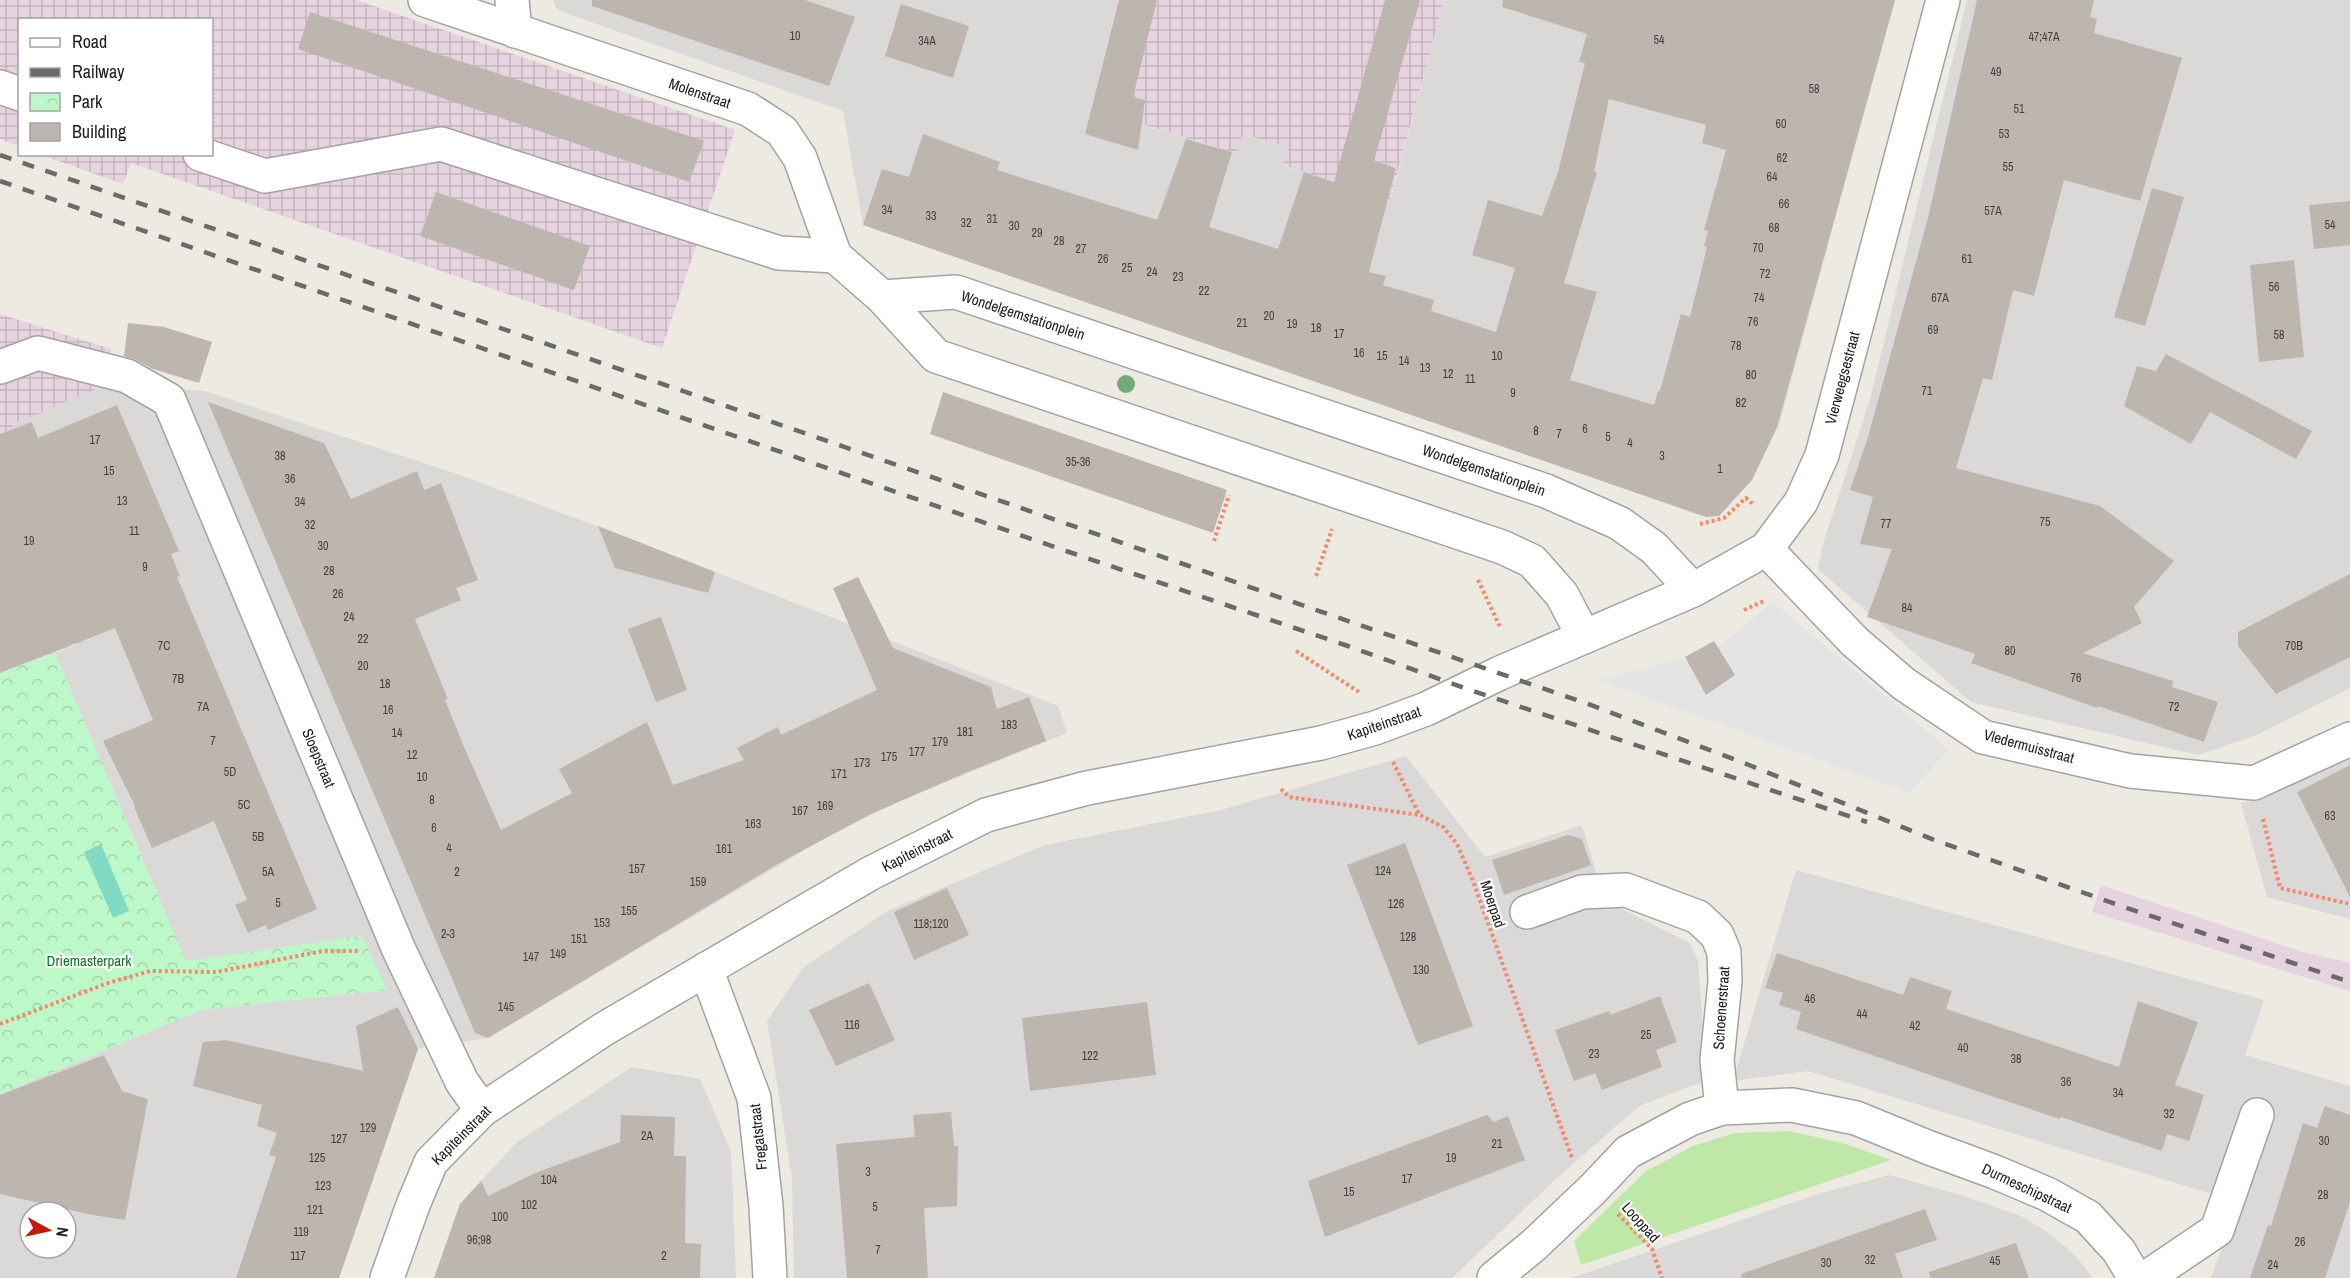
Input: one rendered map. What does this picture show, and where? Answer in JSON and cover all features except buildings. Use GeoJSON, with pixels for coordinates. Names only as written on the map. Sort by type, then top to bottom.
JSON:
{"type":"FeatureCollection","features":[{"type":"Feature","properties":{"kind":"street","name":"Molenstraat"},"geometry":{"type":"LineString","coordinates":[[425,0],[514,15],[748,109],[782,131],[800,158],[835,256],[882,297]]}},
{"type":"Feature","properties":{"kind":"street","name":"Vierweegsestraat"},"geometry":{"type":"LineString","coordinates":[[1584,637],[1693,590],[1766,549],[1801,502],[1822,455],[1943,0]]}},
{"type":"Feature","properties":{"kind":"street"},"geometry":{"type":"LineString","coordinates":[[0,87],[18,93]]}},
{"type":"Feature","properties":{"kind":"street"},"geometry":{"type":"LineString","coordinates":[[206,156],[265,176],[441,144],[779,253],[835,256]]}},
{"type":"Feature","properties":{"kind":"street","name":"Wondelgemstationplein"},"geometry":{"type":"LineString","coordinates":[[882,297],[956,292],[1546,491],[1619,523],[1654,548],[1693,590]]}},
{"type":"Feature","properties":{"kind":"street"},"geometry":{"type":"LineString","coordinates":[[882,297],[936,356],[1502,547],[1532,561],[1562,595],[1584,637]]}},
{"type":"Feature","properties":{"kind":"street","name":"Sloepstraat"},"geometry":{"type":"LineString","coordinates":[[0,367],[38,353],[127,376],[169,400],[399,950],[462,1082],[482,1110]]}},
{"type":"Feature","properties":{"kind":"street","name":"Vledermuisstraat"},"geometry":{"type":"LineString","coordinates":[[1766,549],[1855,642],[1904,684],[1983,737],[2130,771],[2254,783]]}},
{"type":"Feature","properties":{"kind":"street","name":"Kapiteinstraat"},"geometry":{"type":"LineString","coordinates":[[387,1278],[431,1162],[482,1110],[604,1029],[871,873],[986,815],[1087,788],[1321,743],[1388,723],[1426,709],[1500,673],[1584,637]]}},
{"type":"Feature","properties":{"kind":"street"},"geometry":{"type":"LineString","coordinates":[[2254,783],[2350,739]]}},
{"type":"Feature","properties":{"kind":"street","name":"Schoenerstraat"},"geometry":{"type":"LineString","coordinates":[[1527,912],[1582,892],[1626,890],[1698,917],[1717,935],[1724,952],[1725,982],[1717,1060],[1722,1108]]}},
{"type":"Feature","properties":{"kind":"street","name":"Fregatstraat"},"geometry":{"type":"LineString","coordinates":[[706,969],[754,1098],[766,1206],[770,1278]]}},
{"type":"Feature","properties":{"kind":"street","name":"Durmeschipstraat"},"geometry":{"type":"LineString","coordinates":[[1722,1108],[1792,1105],[1856,1118],[1995,1172],[2047,1194],[2088,1217],[2119,1251],[2135,1278]]}},
{"type":"Feature","properties":{"kind":"street"},"geometry":{"type":"LineString","coordinates":[[1494,1278],[1534,1245],[1628,1152],[1690,1119],[1722,1108]]}},
{"type":"Feature","properties":{"kind":"street"},"geometry":{"type":"LineString","coordinates":[[2146,1278],[2217,1230],[2256,1115]]}},
{"type":"Feature","properties":{"kind":"path"},"geometry":{"type":"LineString","coordinates":[[1214,541],[1241,460]]}},
{"type":"Feature","properties":{"kind":"path"},"geometry":{"type":"LineString","coordinates":[[1316,576],[1344,494]]}},
{"type":"Feature","properties":{"kind":"path"},"geometry":{"type":"LineString","coordinates":[[1296,651],[1388,723],[1420,815]]}},
{"type":"Feature","properties":{"kind":"path","name":"Moerpad"},"geometry":{"type":"LineString","coordinates":[[1251,758],[1289,797],[1420,815],[1443,827],[1456,844],[1473,881],[1575,1168],[1593,1189]]}},
{"type":"Feature","properties":{"kind":"path"},"geometry":{"type":"LineString","coordinates":[[2254,783],[2280,888],[2350,903]]}},
{"type":"Feature","properties":{"kind":"path"},"geometry":{"type":"LineString","coordinates":[[0,1024],[108,982],[150,971],[217,972],[323,951],[399,950]]}},
{"type":"Feature","properties":{"kind":"path","name":"Looppad"},"geometry":{"type":"LineString","coordinates":[[1593,1189],[1652,1249],[1662,1278]]}},
{"type":"Feature","properties":{"kind":"shaded area"},"geometry":{"type":"Polygon","coordinates":[[[0,0],[356,0],[735,130],[662,348],[131,163],[123,184],[45,156],[213,156],[213,18],[18,18],[18,146],[0,139],[0,0]]]}},
{"type":"Feature","properties":{"kind":"shaded area"},"geometry":{"type":"Polygon","coordinates":[[[553,0],[1118,0],[1096,90],[1115,117],[1236,153],[1242,134],[1289,148],[1284,166],[1391,199],[1444,0],[1895,0],[1779,425],[1752,480],[1719,516],[1706,517],[863,225],[843,111],[557,10],[553,0]]]}},
{"type":"Feature","properties":{"kind":"shaded area"},"geometry":{"type":"Polygon","coordinates":[[[1118,0],[1444,0],[1390,200],[1283,165],[1289,148],[1243,134],[1236,153],[1092,109],[1118,0]]]}},
{"type":"Feature","properties":{"kind":"shaded area"},"geometry":{"type":"Polygon","coordinates":[[[1967,0],[2350,0],[2350,688],[2257,735],[2198,755],[1971,702],[1818,569],[1823,544],[1870,399],[1967,0]]]}},
{"type":"Feature","properties":{"kind":"shaded area"},"geometry":{"type":"Polygon","coordinates":[[[0,314],[111,349],[106,385],[12,425],[95,637],[0,673],[0,314]]]}},
{"type":"Feature","properties":{"kind":"shaded area"},"geometry":{"type":"Polygon","coordinates":[[[106,385],[205,391],[460,475],[634,540],[1058,706],[1067,733],[895,803],[825,838],[488,1038],[418,1049],[339,1278],[0,1278],[0,1094],[201,1010],[386,990],[361,936],[186,962],[55,653],[95,637],[12,425],[106,385]]]}},
{"type":"Feature","properties":{"kind":"shaded area"},"geometry":{"type":"Polygon","coordinates":[[[1773,602],[1949,750],[1909,793],[1599,680],[1716,649],[1773,602]]]}},
{"type":"Feature","properties":{"kind":"shaded area"},"geometry":{"type":"Polygon","coordinates":[[[2350,754],[2350,919],[2267,897],[2241,803],[2264,798],[2350,754]]]}},
{"type":"Feature","properties":{"kind":"shaded area"},"geometry":{"type":"Polygon","coordinates":[[[1406,756],[1485,857],[1582,825],[1605,901],[1690,943],[1698,961],[1703,1028],[1702,1082],[1639,1106],[1558,1177],[1452,1278],[794,1278],[792,1178],[767,1021],[804,967],[889,910],[1045,845],[1221,810],[1406,756]]]}},
{"type":"Feature","properties":{"kind":"shaded area"},"geometry":{"type":"Polygon","coordinates":[[[1796,870],[2264,1000],[2245,1055],[2350,1086],[2350,1278],[2211,1278],[2238,1202],[1808,1071],[1733,1081],[1796,870]]]}},
{"type":"Feature","properties":{"kind":"shaded area"},"geometry":{"type":"Polygon","coordinates":[[[2101,885],[2303,952],[2350,963],[2350,991],[2092,912],[2101,885]]]}},
{"type":"Feature","properties":{"kind":"shaded area"},"geometry":{"type":"Polygon","coordinates":[[[632,1067],[700,1079],[731,1151],[736,1278],[434,1278],[460,1204],[517,1142],[632,1067]]]}},
{"type":"Feature","properties":{"kind":"shaded area"},"geometry":{"type":"Polygon","coordinates":[[[1890,1175],[1964,1196],[2021,1216],[2050,1234],[2074,1254],[2093,1278],[1571,1278],[1821,1193],[1890,1175]]]}},
{"type":"Feature","properties":{"kind":"green space","name":"Driemasterpark"},"geometry":{"type":"Polygon","coordinates":[[[55,653],[186,961],[362,936],[387,990],[201,1010],[0,1094],[0,673],[55,653]]]}},
{"type":"Feature","properties":{"kind":"green space"},"geometry":{"type":"Polygon","coordinates":[[[101,844],[129,911],[113,918],[84,852],[101,844]]]}},
{"type":"Feature","properties":{"kind":"green space"},"geometry":{"type":"Polygon","coordinates":[[[1788,1131],[1843,1143],[1891,1160],[1581,1265],[1574,1241],[1646,1171],[1693,1146],[1735,1133],[1788,1131]]]}},
{"type":"Feature","properties":{"kind":"railway"},"geometry":{"type":"LineString","coordinates":[[0,155],[1591,705],[1749,765],[1937,841],[2124,907],[2350,982]]}},
{"type":"Feature","properties":{"kind":"railway"},"geometry":{"type":"LineString","coordinates":[[0,181],[1467,689],[1867,822]]}}]}
